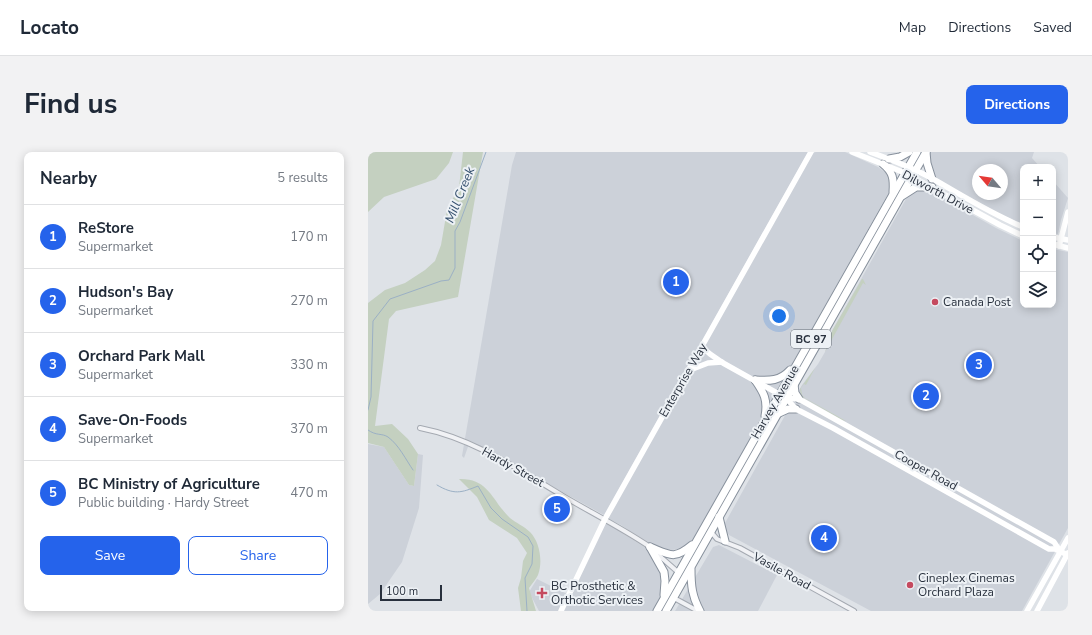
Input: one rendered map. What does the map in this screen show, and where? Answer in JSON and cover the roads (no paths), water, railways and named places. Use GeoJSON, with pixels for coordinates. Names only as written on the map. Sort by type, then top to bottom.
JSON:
{"type":"FeatureCollection","features":[{"type":"Feature","properties":{"kind":"highway"},"geometry":{"type":"LineString","coordinates":[[889,159],[900,157],[909,152]]}},
{"type":"Feature","properties":{"kind":"highway","name":"Harvey Avenue"},"geometry":{"type":"LineString","coordinates":[[666,611],[901,197],[917,152]]}},
{"type":"Feature","properties":{"kind":"highway"},"geometry":{"type":"LineString","coordinates":[[926,152],[926,163],[932,179]]}},
{"type":"Feature","properties":{"kind":"highway","name":"Harvey Avenue"},"geometry":{"type":"LineString","coordinates":[[657,611],[893,195],[926,152]]}},
{"type":"Feature","properties":{"kind":"highway"},"geometry":{"type":"LineString","coordinates":[[883,164],[889,168],[893,176],[893,195]]}},
{"type":"Feature","properties":{"kind":"highway"},"geometry":{"type":"LineString","coordinates":[[901,197],[916,187],[932,187]]}},
{"type":"Feature","properties":{"kind":"highway"},"geometry":{"type":"LineString","coordinates":[[857,257],[860,269]]}},
{"type":"Feature","properties":{"kind":"highway"},"geometry":{"type":"LineString","coordinates":[[755,380],[775,380],[784,376],[797,363]]}},
{"type":"Feature","properties":{"kind":"highway"},"geometry":{"type":"LineString","coordinates":[[755,380],[766,397],[764,420]]}},
{"type":"Feature","properties":{"kind":"highway"},"geometry":{"type":"LineString","coordinates":[[794,384],[795,393],[799,399]]}},
{"type":"Feature","properties":{"kind":"highway"},"geometry":{"type":"LineString","coordinates":[[777,414],[788,409],[796,409]]}},
{"type":"Feature","properties":{"kind":"highway"},"geometry":{"type":"LineString","coordinates":[[711,532],[710,524],[713,511]]}},
{"type":"Feature","properties":{"kind":"highway"},"geometry":{"type":"LineString","coordinates":[[719,517],[725,541]]}},
{"type":"Feature","properties":{"kind":"highway"},"geometry":{"type":"LineString","coordinates":[[650,547],[674,556],[682,554],[695,543]]}},
{"type":"Feature","properties":{"kind":"highway"},"geometry":{"type":"LineString","coordinates":[[650,547],[664,572],[664,598]]}},
{"type":"Feature","properties":{"kind":"highway"},"geometry":{"type":"LineString","coordinates":[[690,568],[694,600],[700,611]]}},
{"type":"Feature","properties":{"kind":"highway"},"geometry":{"type":"LineString","coordinates":[[678,590],[680,580],[679,573]]}},
{"type":"Feature","properties":{"kind":"main road","name":"Enterprise Way"},"geometry":{"type":"LineString","coordinates":[[561,611],[605,518],[811,152]]}},
{"type":"Feature","properties":{"kind":"main road","name":"Dilworth Drive"},"geometry":{"type":"LineString","coordinates":[[852,152],[883,164],[932,179],[1003,219],[1020,226]]}},
{"type":"Feature","properties":{"kind":"main road","name":"Dilworth Drive"},"geometry":{"type":"LineString","coordinates":[[870,152],[889,159],[932,187],[1020,235]]}},
{"type":"Feature","properties":{"kind":"main road"},"geometry":{"type":"LineString","coordinates":[[1068,212],[1060,239],[1056,245],[1068,248]]}},
{"type":"Feature","properties":{"kind":"main road"},"geometry":{"type":"LineString","coordinates":[[1056,238],[1068,240]]}},
{"type":"Feature","properties":{"kind":"main road","name":"Cooper Road"},"geometry":{"type":"LineString","coordinates":[[702,347],[723,363],[786,398],[796,409],[833,428],[1049,549],[1068,554]]}},
{"type":"Feature","properties":{"kind":"main road"},"geometry":{"type":"LineString","coordinates":[[689,370],[708,363],[723,363]]}},
{"type":"Feature","properties":{"kind":"main road","name":"Cooper Road"},"geometry":{"type":"LineString","coordinates":[[786,398],[799,399],[1054,542],[1061,551]]}},
{"type":"Feature","properties":{"kind":"main road"},"geometry":{"type":"LineString","coordinates":[[1027,611],[1068,538]]}},
{"type":"Feature","properties":{"kind":"main road"},"geometry":{"type":"LineString","coordinates":[[1036,611],[1068,554]]}},
{"type":"Feature","properties":{"kind":"street","name":"Hardy Street"},"geometry":{"type":"LineString","coordinates":[[420,428],[451,435],[478,448],[605,518],[650,547],[679,573]]}},
{"type":"Feature","properties":{"kind":"street","name":"Vasile Road"},"geometry":{"type":"LineString","coordinates":[[711,532],[717,539],[725,541],[854,611]]}},
{"type":"Feature","properties":{"kind":"street"},"geometry":{"type":"LineString","coordinates":[[674,598],[700,611]]}},
{"type":"Feature","properties":{"kind":"waterway","name":"Mill Creek"},"geometry":{"type":"LineString","coordinates":[[368,410],[371,397],[373,321],[390,299],[441,281],[449,280],[455,268],[455,231],[460,222],[486,152]]}},
{"type":"Feature","properties":{"kind":"waterway","name":"Mill Creek"},"geometry":{"type":"LineString","coordinates":[[368,430],[386,436],[392,440],[413,470]]}},
{"type":"Feature","properties":{"kind":"waterway","name":"Mill Creek"},"geometry":{"type":"LineString","coordinates":[[437,485],[453,492],[467,490],[478,486],[491,508],[502,519],[528,537],[533,546],[532,564],[525,578],[527,611]]}},
{"type":"Feature","properties":{"kind":"place","name":"ReStore"},"geometry":{"type":"Point","coordinates":[676,282]}},
{"type":"Feature","properties":{"kind":"place","name":"Canada Post"},"geometry":{"type":"Point","coordinates":[935,302]}},
{"type":"Feature","properties":{"kind":"place","name":"Orchard Park Mall"},"geometry":{"type":"Point","coordinates":[979,365]}},
{"type":"Feature","properties":{"kind":"place","name":"Hudson's Bay"},"geometry":{"type":"Point","coordinates":[926,396]}},
{"type":"Feature","properties":{"kind":"place","name":"BC Ministry of Agriculture"},"geometry":{"type":"Point","coordinates":[557,509]}},
{"type":"Feature","properties":{"kind":"place","name":"Save-On-Foods"},"geometry":{"type":"Point","coordinates":[824,538]}},
{"type":"Feature","properties":{"kind":"place","name":"Cineplex Cinemas Orchard Plaza"},"geometry":{"type":"Point","coordinates":[910,585]}},
{"type":"Feature","properties":{"kind":"place","name":"BC Prosthetic & Orthotic Services"},"geometry":{"type":"Point","coordinates":[542,593]}}]}
